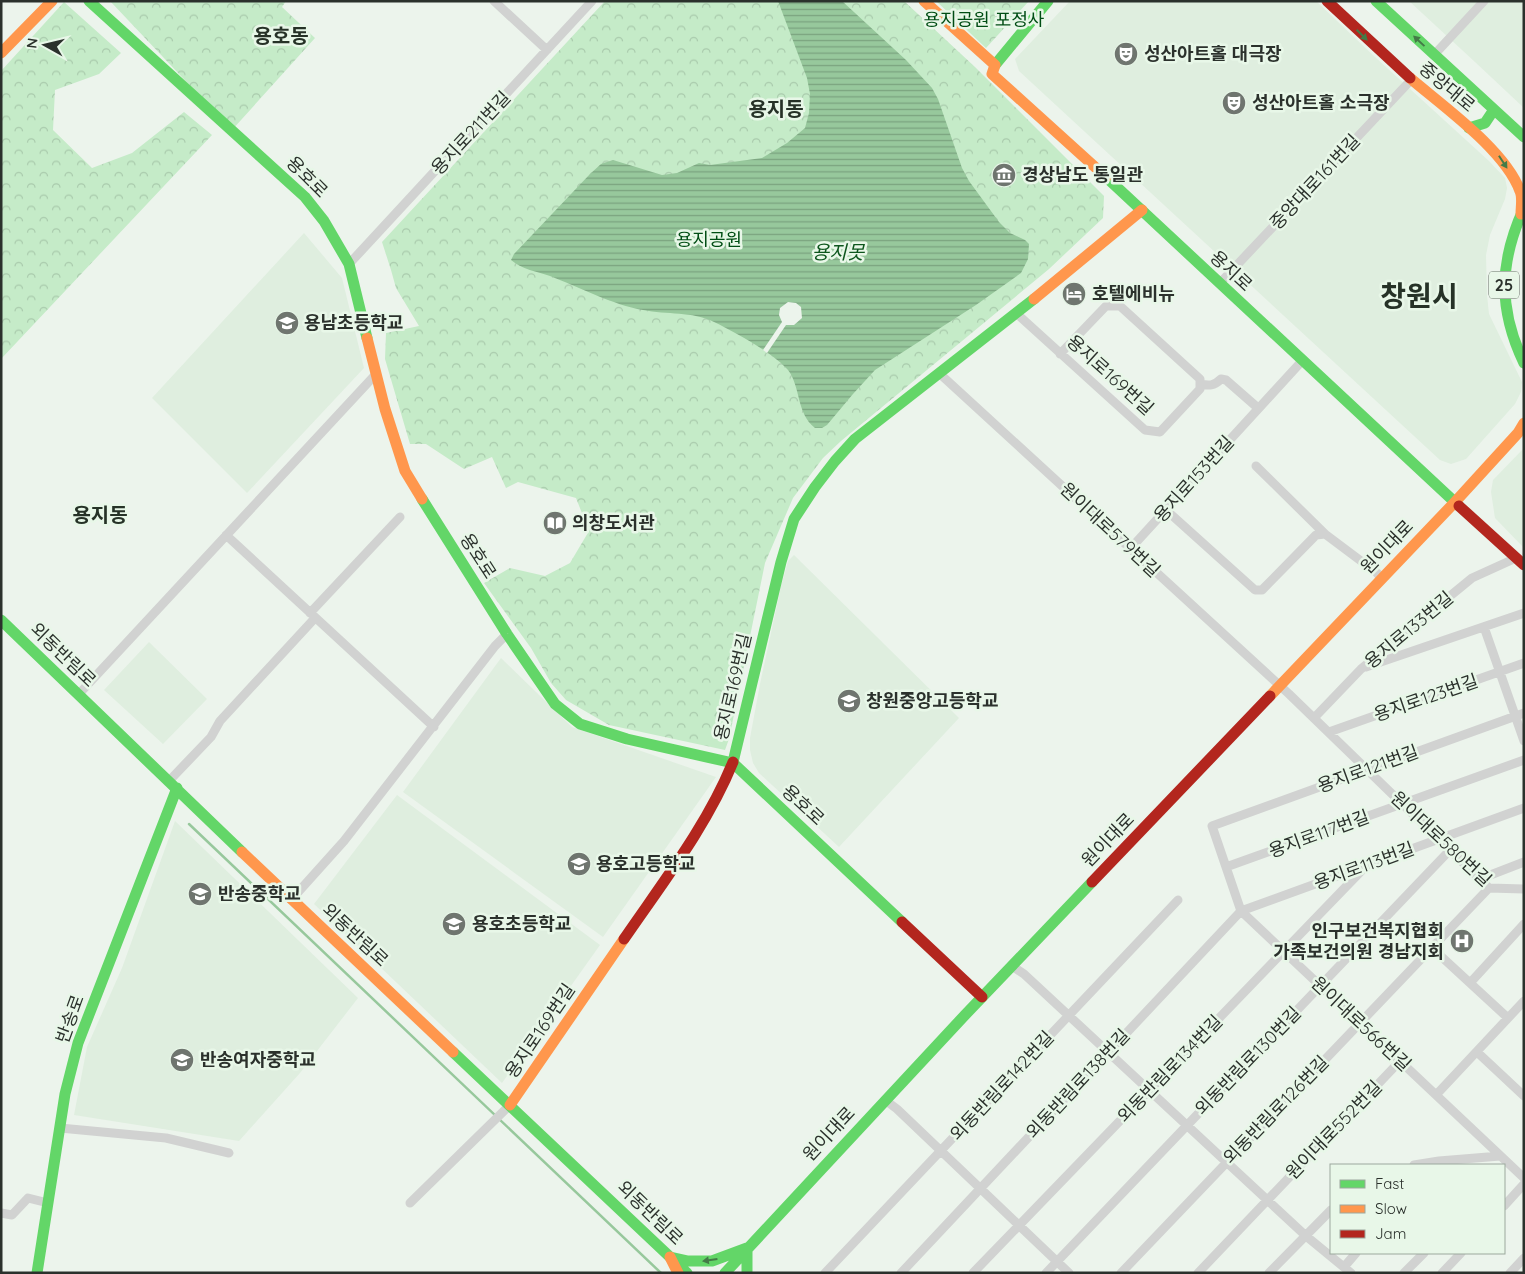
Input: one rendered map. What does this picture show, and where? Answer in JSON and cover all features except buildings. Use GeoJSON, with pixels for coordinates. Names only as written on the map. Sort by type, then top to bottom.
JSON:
{"type":"FeatureCollection","features":[{"type":"Feature","properties":{"kind":"main road"},"geometry":{"type":"LineString","coordinates":[[1,53],[52,1]]}},
{"type":"Feature","properties":{"kind":"main road","name":"용호로"},"geometry":{"type":"LineString","coordinates":[[89,1],[305,197],[324,221],[349,264],[385,409],[405,471],[508,634],[555,704],[580,724],[627,739],[733,763],[982,997]]}},
{"type":"Feature","properties":{"kind":"main road","name":"용지로"},"geometry":{"type":"LineString","coordinates":[[924,1],[995,64],[992,74],[1142,210],[1302,361],[1520,561]]}},
{"type":"Feature","properties":{"kind":"main road"},"geometry":{"type":"LineString","coordinates":[[995,64],[1048,1]]}},
{"type":"Feature","properties":{"kind":"main road","name":"중앙대로"},"geometry":{"type":"LineString","coordinates":[[1327,1],[1411,80],[1469,128],[1501,158],[1520,192],[1522,211]]}},
{"type":"Feature","properties":{"kind":"main road","name":"중앙대로"},"geometry":{"type":"LineString","coordinates":[[1376,1],[1524,138]]}},
{"type":"Feature","properties":{"kind":"main road"},"geometry":{"type":"LineString","coordinates":[[1469,128],[1485,123],[1493,110]]}},
{"type":"Feature","properties":{"kind":"main road","name":"용지로169번길"},"geometry":{"type":"LineString","coordinates":[[507,1108],[692,839],[717,799],[733,763],[781,562],[794,519],[815,487],[835,460],[855,439],[940,374],[1142,210]]}},
{"type":"Feature","properties":{"kind":"main road","name":"25"},"geometry":{"type":"LineString","coordinates":[[1522,211],[1508,247],[1504,282],[1507,318],[1524,365]]}},
{"type":"Feature","properties":{"kind":"main road","name":"원이대로"},"geometry":{"type":"LineString","coordinates":[[725,1273],[982,997],[1521,432],[1524,423]]}},
{"type":"Feature","properties":{"kind":"main road","name":"외동반림로"},"geometry":{"type":"LineString","coordinates":[[1,620],[507,1108],[687,1273]]}},
{"type":"Feature","properties":{"kind":"main road","name":"반송로"},"geometry":{"type":"LineString","coordinates":[[37,1273],[65,1094],[78,1043],[173,785]]}},
{"type":"Feature","properties":{"kind":"main road"},"geometry":{"type":"LineString","coordinates":[[670,1257],[688,1261],[712,1261],[747,1248],[747,1273]]}},
{"type":"Feature","properties":{"kind":"main road"},"geometry":{"type":"LineString","coordinates":[[670,1257],[678,1273]]}},
{"type":"Feature","properties":{"kind":"street"},"geometry":{"type":"LineString","coordinates":[[494,1],[546,50]]}},
{"type":"Feature","properties":{"kind":"street","name":"용지로211번길"},"geometry":{"type":"LineString","coordinates":[[349,264],[592,1]]}},
{"type":"Feature","properties":{"kind":"street"},"geometry":{"type":"LineString","coordinates":[[1434,55],[1484,1]]}},
{"type":"Feature","properties":{"kind":"street","name":"중앙대로161번길"},"geometry":{"type":"LineString","coordinates":[[1220,284],[1411,80]]}},
{"type":"Feature","properties":{"kind":"street"},"geometry":{"type":"LineString","coordinates":[[1060,354],[1106,306],[1120,306],[1200,379],[1200,384],[1209,386],[1221,380],[1226,380],[1258,408]]}},
{"type":"Feature","properties":{"kind":"street","name":"용지로169번길"},"geometry":{"type":"LineString","coordinates":[[1016,313],[1145,430],[1160,432],[1200,389],[1200,384]]}},
{"type":"Feature","properties":{"kind":"street","name":"용지로153번길"},"geometry":{"type":"LineString","coordinates":[[1130,549],[1302,361]]}},
{"type":"Feature","properties":{"kind":"street"},"geometry":{"type":"LineString","coordinates":[[78,695],[376,374]]}},
{"type":"Feature","properties":{"kind":"street","name":"원이대로579번길"},"geometry":{"type":"LineString","coordinates":[[940,374],[1280,686]]}},
{"type":"Feature","properties":{"kind":"street"},"geometry":{"type":"LineString","coordinates":[[1256,466],[1325,534],[1377,573],[1382,579]]}},
{"type":"Feature","properties":{"kind":"street"},"geometry":{"type":"LineString","coordinates":[[1166,510],[1255,590],[1262,590],[1272,582],[1316,535],[1325,534]]}},
{"type":"Feature","properties":{"kind":"street"},"geometry":{"type":"LineString","coordinates":[[173,785],[211,737],[220,721],[400,517]]}},
{"type":"Feature","properties":{"kind":"street"},"geometry":{"type":"LineString","coordinates":[[226,535],[434,727]]}},
{"type":"Feature","properties":{"kind":"street","name":"용지로133번길"},"geometry":{"type":"LineString","coordinates":[[1314,718],[1362,669],[1472,578],[1520,561]]}},
{"type":"Feature","properties":{"kind":"street"},"geometry":{"type":"LineString","coordinates":[[1362,669],[1524,613]]}},
{"type":"Feature","properties":{"kind":"street"},"geometry":{"type":"LineString","coordinates":[[1484,627],[1500,672],[1519,714],[1524,741]]}},
{"type":"Feature","properties":{"kind":"street"},"geometry":{"type":"LineString","coordinates":[[291,900],[344,841],[496,646],[508,634]]}},
{"type":"Feature","properties":{"kind":"street","name":"용지로123번길"},"geometry":{"type":"LineString","coordinates":[[1329,732],[1524,664]]}},
{"type":"Feature","properties":{"kind":"street","name":"원이대로580번길"},"geometry":{"type":"LineString","coordinates":[[1280,686],[1489,888],[1524,889]]}},
{"type":"Feature","properties":{"kind":"street","name":"용지로121번길"},"geometry":{"type":"LineString","coordinates":[[1226,867],[1212,826],[1519,714]]}},
{"type":"Feature","properties":{"kind":"street","name":"용지로117번길"},"geometry":{"type":"LineString","coordinates":[[1226,867],[1524,760]]}},
{"type":"Feature","properties":{"kind":"street","name":"용지로113번길"},"geometry":{"type":"LineString","coordinates":[[1261,904],[1524,808]]}},
{"type":"Feature","properties":{"kind":"street","name":"외동반림로130번길"},"geometry":{"type":"LineString","coordinates":[[1046,1273],[1450,850]]}},
{"type":"Feature","properties":{"kind":"street"},"geometry":{"type":"LineString","coordinates":[[1480,879],[1524,862]]}},
{"type":"Feature","properties":{"kind":"street","name":"외동반림로134번길"},"geometry":{"type":"LineString","coordinates":[[973,1273],[1367,865]]}},
{"type":"Feature","properties":{"kind":"street"},"geometry":{"type":"LineString","coordinates":[[1226,867],[1241,911]]}},
{"type":"Feature","properties":{"kind":"street","name":"외동반림로126번길"},"geometry":{"type":"LineString","coordinates":[[1121,1273],[1489,888]]}},
{"type":"Feature","properties":{"kind":"street","name":"외동반림로142번길"},"geometry":{"type":"LineString","coordinates":[[825,1273],[1178,900]]}},
{"type":"Feature","properties":{"kind":"street","name":"외동반림로138번길"},"geometry":{"type":"LineString","coordinates":[[901,1273],[1241,911],[1261,904]]}},
{"type":"Feature","properties":{"kind":"street","name":"원이대로566번길"},"geometry":{"type":"LineString","coordinates":[[1241,911],[1500,1156],[1504,1164]]}},
{"type":"Feature","properties":{"kind":"street"},"geometry":{"type":"LineString","coordinates":[[1470,983],[1524,924]]}},
{"type":"Feature","properties":{"kind":"street"},"geometry":{"type":"LineString","coordinates":[[1432,948],[1508,1018]]}},
{"type":"Feature","properties":{"kind":"street"},"geometry":{"type":"LineString","coordinates":[[1012,966],[1024,974],[1069,1015],[1306,1236],[1347,1270],[1355,1254]]}},
{"type":"Feature","properties":{"kind":"street"},"geometry":{"type":"LineString","coordinates":[[1436,1095],[1508,1018],[1522,1007]]}},
{"type":"Feature","properties":{"kind":"street"},"geometry":{"type":"LineString","coordinates":[[1477,1052],[1524,1096]]}},
{"type":"Feature","properties":{"kind":"street","name":"원이대로552번길"},"geometry":{"type":"LineString","coordinates":[[1198,1273],[1400,1061]]}},
{"type":"Feature","properties":{"kind":"street"},"geometry":{"type":"LineString","coordinates":[[885,1100],[897,1109],[1069,1273]]}},
{"type":"Feature","properties":{"kind":"street"},"geometry":{"type":"LineString","coordinates":[[410,1203],[507,1108]]}},
{"type":"Feature","properties":{"kind":"street"},"geometry":{"type":"LineString","coordinates":[[60,1128],[166,1138],[229,1153]]}},
{"type":"Feature","properties":{"kind":"street"},"geometry":{"type":"LineString","coordinates":[[1438,1163],[1500,1156]]}},
{"type":"Feature","properties":{"kind":"street","name":"원이대로566번길"},"geometry":{"type":"LineString","coordinates":[[1506,1167],[1524,1178]]}},
{"type":"Feature","properties":{"kind":"street"},"geometry":{"type":"LineString","coordinates":[[1505,1205],[1524,1184]]}},
{"type":"Feature","properties":{"kind":"street"},"geometry":{"type":"LineString","coordinates":[[1,1213],[12,1215],[28,1198],[48,1202]]}},
{"type":"Feature","properties":{"kind":"street"},"geometry":{"type":"LineString","coordinates":[[1269,1273],[1330,1211]]}},
{"type":"Feature","properties":{"kind":"street"},"geometry":{"type":"LineString","coordinates":[[1404,1273],[1423,1254]]}},
{"type":"Feature","properties":{"kind":"street"},"geometry":{"type":"LineString","coordinates":[[1442,1273],[1459,1254]]}},
{"type":"Feature","properties":{"kind":"street"},"geometry":{"type":"LineString","coordinates":[[1510,1273],[1524,1258]]}},
{"type":"Feature","properties":{"kind":"shaded area"},"geometry":{"type":"Polygon","coordinates":[[[1070,1],[1316,1],[1505,178],[1507,188],[1505,199],[1490,235],[1486,255],[1487,295],[1489,314],[1522,382],[1521,392],[1515,404],[1466,459],[1451,464],[1440,460],[1019,71],[1015,59],[1070,1]]]}},
{"type":"Feature","properties":{"kind":"shaded area"},"geometry":{"type":"Polygon","coordinates":[[[1409,1],[1524,1],[1524,108],[1475,62],[1409,1]]]}},
{"type":"Feature","properties":{"kind":"shaded area","name":"용남초등학교"},"geometry":{"type":"Polygon","coordinates":[[[304,233],[342,278],[364,368],[247,493],[152,398],[304,233]]]}},
{"type":"Feature","properties":{"kind":"shaded area"},"geometry":{"type":"Polygon","coordinates":[[[1524,448],[1524,548],[1495,518],[1491,492],[1493,480],[1524,448]]]}},
{"type":"Feature","properties":{"kind":"shaded area","name":"창원중앙고등학교"},"geometry":{"type":"Polygon","coordinates":[[[794,555],[959,718],[839,847],[759,773],[753,763],[750,750],[750,738],[760,684],[781,586],[788,561],[794,555]]]}},
{"type":"Feature","properties":{"kind":"shaded area"},"geometry":{"type":"Polygon","coordinates":[[[149,642],[207,699],[163,744],[104,690],[149,642]]]}},
{"type":"Feature","properties":{"kind":"shaded area","name":"용호고등학교"},"geometry":{"type":"Polygon","coordinates":[[[501,658],[572,727],[716,777],[603,937],[403,792],[501,658]]]}},
{"type":"Feature","properties":{"kind":"shaded area","name":"용호초등학교"},"geometry":{"type":"Polygon","coordinates":[[[397,795],[600,945],[502,1083],[314,904],[397,795]]]}},
{"type":"Feature","properties":{"kind":"shaded area"},"geometry":{"type":"Polygon","coordinates":[[[175,821],[358,998],[300,1073],[239,1141],[74,1115],[87,1047],[122,968],[175,821]]]}},
{"type":"Feature","properties":{"kind":"green space"},"geometry":{"type":"Polygon","coordinates":[[[110,1],[286,1],[282,7],[315,38],[232,130],[110,1]]]}},
{"type":"Feature","properties":{"kind":"green space","name":"용지공원"},"geometry":{"type":"Polygon","coordinates":[[[605,1],[904,1],[975,67],[1104,196],[1103,218],[1049,269],[841,441],[823,458],[793,498],[765,563],[729,739],[725,750],[609,725],[566,700],[551,683],[531,648],[484,583],[510,568],[545,576],[570,563],[589,531],[576,498],[518,482],[506,488],[492,457],[464,469],[426,444],[410,444],[385,359],[386,333],[419,326],[396,288],[382,242],[605,1]]]}},
{"type":"Feature","properties":{"kind":"green space","name":"용지공원 포정사"},"geometry":{"type":"Polygon","coordinates":[[[936,1],[1029,1],[986,48],[936,1]]]}},
{"type":"Feature","properties":{"kind":"green space"},"geometry":{"type":"Polygon","coordinates":[[[64,2],[121,53],[99,74],[55,90],[53,130],[92,168],[132,153],[184,112],[212,135],[1,359],[1,71],[64,2]]]}},
{"type":"Feature","properties":{"kind":"water","name":"용지못"},"geometry":{"type":"Polygon","coordinates":[[[778,1],[842,1],[906,60],[932,88],[938,99],[962,168],[969,181],[999,222],[1010,233],[1029,244],[1028,259],[1021,273],[976,305],[875,370],[827,425],[822,428],[815,428],[809,422],[788,370],[764,350],[732,331],[697,316],[652,312],[632,308],[525,268],[511,260],[514,254],[601,164],[613,160],[662,175],[677,173],[699,163],[710,165],[762,158],[787,143],[805,128],[809,113],[810,94],[807,78],[778,1]]]}},
{"type":"Feature","properties":{"kind":"pier"},"geometry":{"type":"Polygon","coordinates":[[[788,302],[796,303],[801,307],[802,318],[794,325],[786,325],[767,353],[763,350],[782,322],[779,315],[780,308],[788,302]]]}},
{"type":"Feature","properties":{"kind":"waterway"},"geometry":{"type":"LineString","coordinates":[[189,824],[661,1273]]}},
{"type":"Feature","properties":{"kind":"traffic: fast"},"geometry":{"type":"LineString","coordinates":[[89,1],[305,197],[324,221],[349,264],[367,338]]}},
{"type":"Feature","properties":{"kind":"traffic: fast"},"geometry":{"type":"LineString","coordinates":[[995,65],[1048,1]]}},
{"type":"Feature","properties":{"kind":"traffic: fast"},"geometry":{"type":"LineString","coordinates":[[1376,1],[1524,137]]}},
{"type":"Feature","properties":{"kind":"traffic: fast"},"geometry":{"type":"LineString","coordinates":[[1469,128],[1485,123],[1493,111]]}},
{"type":"Feature","properties":{"kind":"traffic: fast"},"geometry":{"type":"LineString","coordinates":[[1106,177],[1459,506]]}},
{"type":"Feature","properties":{"kind":"traffic: fast"},"geometry":{"type":"LineString","coordinates":[[1524,208],[1510,247],[1505,286],[1510,324],[1524,363]]}},
{"type":"Feature","properties":{"kind":"traffic: fast"},"geometry":{"type":"LineString","coordinates":[[733,762],[781,562],[794,519],[815,487],[855,439],[1034,299]]}},
{"type":"Feature","properties":{"kind":"traffic: fast"},"geometry":{"type":"LineString","coordinates":[[422,499],[507,634],[555,704],[580,724],[627,739],[733,763],[902,922]]}},
{"type":"Feature","properties":{"kind":"traffic: fast"},"geometry":{"type":"LineString","coordinates":[[1,620],[242,852]]}},
{"type":"Feature","properties":{"kind":"traffic: fast"},"geometry":{"type":"LineString","coordinates":[[37,1273],[65,1094],[78,1043],[177,788]]}},
{"type":"Feature","properties":{"kind":"traffic: fast"},"geometry":{"type":"LineString","coordinates":[[725,1273],[965,1015],[1092,882]]}},
{"type":"Feature","properties":{"kind":"traffic: fast"},"geometry":{"type":"LineString","coordinates":[[453,1052],[687,1273]]}},
{"type":"Feature","properties":{"kind":"traffic: fast"},"geometry":{"type":"LineString","coordinates":[[670,1257],[688,1261],[712,1261],[747,1248],[747,1273]]}},
{"type":"Feature","properties":{"kind":"traffic: slow"},"geometry":{"type":"LineString","coordinates":[[1,53],[52,1]]}},
{"type":"Feature","properties":{"kind":"traffic: slow"},"geometry":{"type":"LineString","coordinates":[[924,1],[995,65],[992,74],[1106,177]]}},
{"type":"Feature","properties":{"kind":"traffic: slow"},"geometry":{"type":"LineString","coordinates":[[1410,78],[1472,130],[1501,160],[1521,193],[1521,214]]}},
{"type":"Feature","properties":{"kind":"traffic: slow"},"geometry":{"type":"LineString","coordinates":[[1034,299],[1142,210]]}},
{"type":"Feature","properties":{"kind":"traffic: slow"},"geometry":{"type":"LineString","coordinates":[[367,338],[385,409],[405,471],[422,499]]}},
{"type":"Feature","properties":{"kind":"traffic: slow"},"geometry":{"type":"LineString","coordinates":[[1270,696],[1455,502],[1518,433],[1524,423]]}},
{"type":"Feature","properties":{"kind":"traffic: slow"},"geometry":{"type":"LineString","coordinates":[[242,852],[453,1052]]}},
{"type":"Feature","properties":{"kind":"traffic: slow"},"geometry":{"type":"LineString","coordinates":[[510,1105],[624,939]]}},
{"type":"Feature","properties":{"kind":"traffic: slow"},"geometry":{"type":"LineString","coordinates":[[670,1257],[678,1273]]}},
{"type":"Feature","properties":{"kind":"traffic: jam"},"geometry":{"type":"LineString","coordinates":[[1327,1],[1410,78]]}},
{"type":"Feature","properties":{"kind":"traffic: jam"},"geometry":{"type":"LineString","coordinates":[[1459,506],[1524,565]]}},
{"type":"Feature","properties":{"kind":"traffic: jam"},"geometry":{"type":"LineString","coordinates":[[1092,882],[1270,696]]}},
{"type":"Feature","properties":{"kind":"traffic: jam"},"geometry":{"type":"LineString","coordinates":[[624,939],[697,831],[733,762]]}},
{"type":"Feature","properties":{"kind":"traffic: jam"},"geometry":{"type":"LineString","coordinates":[[902,922],[982,997]]}},
{"type":"Feature","properties":{"kind":"place","name":"성산아트홀 대극장"},"geometry":{"type":"Point","coordinates":[1126,54]}},
{"type":"Feature","properties":{"kind":"place","name":"성산아트홀 소극장"},"geometry":{"type":"Point","coordinates":[1234,103]}},
{"type":"Feature","properties":{"kind":"place","name":"경상남도 통일관"},"geometry":{"type":"Point","coordinates":[1004,175]}},
{"type":"Feature","properties":{"kind":"place","name":"호텔에비뉴"},"geometry":{"type":"Point","coordinates":[1074,294]}},
{"type":"Feature","properties":{"kind":"place","name":"용남초등학교"},"geometry":{"type":"Point","coordinates":[287,323]}},
{"type":"Feature","properties":{"kind":"place","name":"의창도서관"},"geometry":{"type":"Point","coordinates":[555,523]}},
{"type":"Feature","properties":{"kind":"place","name":"창원중앙고등학교"},"geometry":{"type":"Point","coordinates":[849,701]}},
{"type":"Feature","properties":{"kind":"place","name":"용호고등학교"},"geometry":{"type":"Point","coordinates":[579,864]}},
{"type":"Feature","properties":{"kind":"place","name":"반송중학교"},"geometry":{"type":"Point","coordinates":[200,894]}},
{"type":"Feature","properties":{"kind":"place","name":"용호초등학교"},"geometry":{"type":"Point","coordinates":[454,924]}},
{"type":"Feature","properties":{"kind":"place","name":"인구보건복지협회 가족보건의원 경남지회"},"geometry":{"type":"Point","coordinates":[1462,941]}},
{"type":"Feature","properties":{"kind":"place","name":"반송여자중학교"},"geometry":{"type":"Point","coordinates":[182,1060]}},
{"type":"Feature","properties":{"kind":"district","name":"용호동"},"geometry":{"type":"Point","coordinates":[281,36]}},
{"type":"Feature","properties":{"kind":"district","name":"용지동"},"geometry":{"type":"Point","coordinates":[776,109]}},
{"type":"Feature","properties":{"kind":"district","name":"창원시"},"geometry":{"type":"Point","coordinates":[1419,296]}},
{"type":"Feature","properties":{"kind":"district","name":"용지동"},"geometry":{"type":"Point","coordinates":[100,515]}}]}
